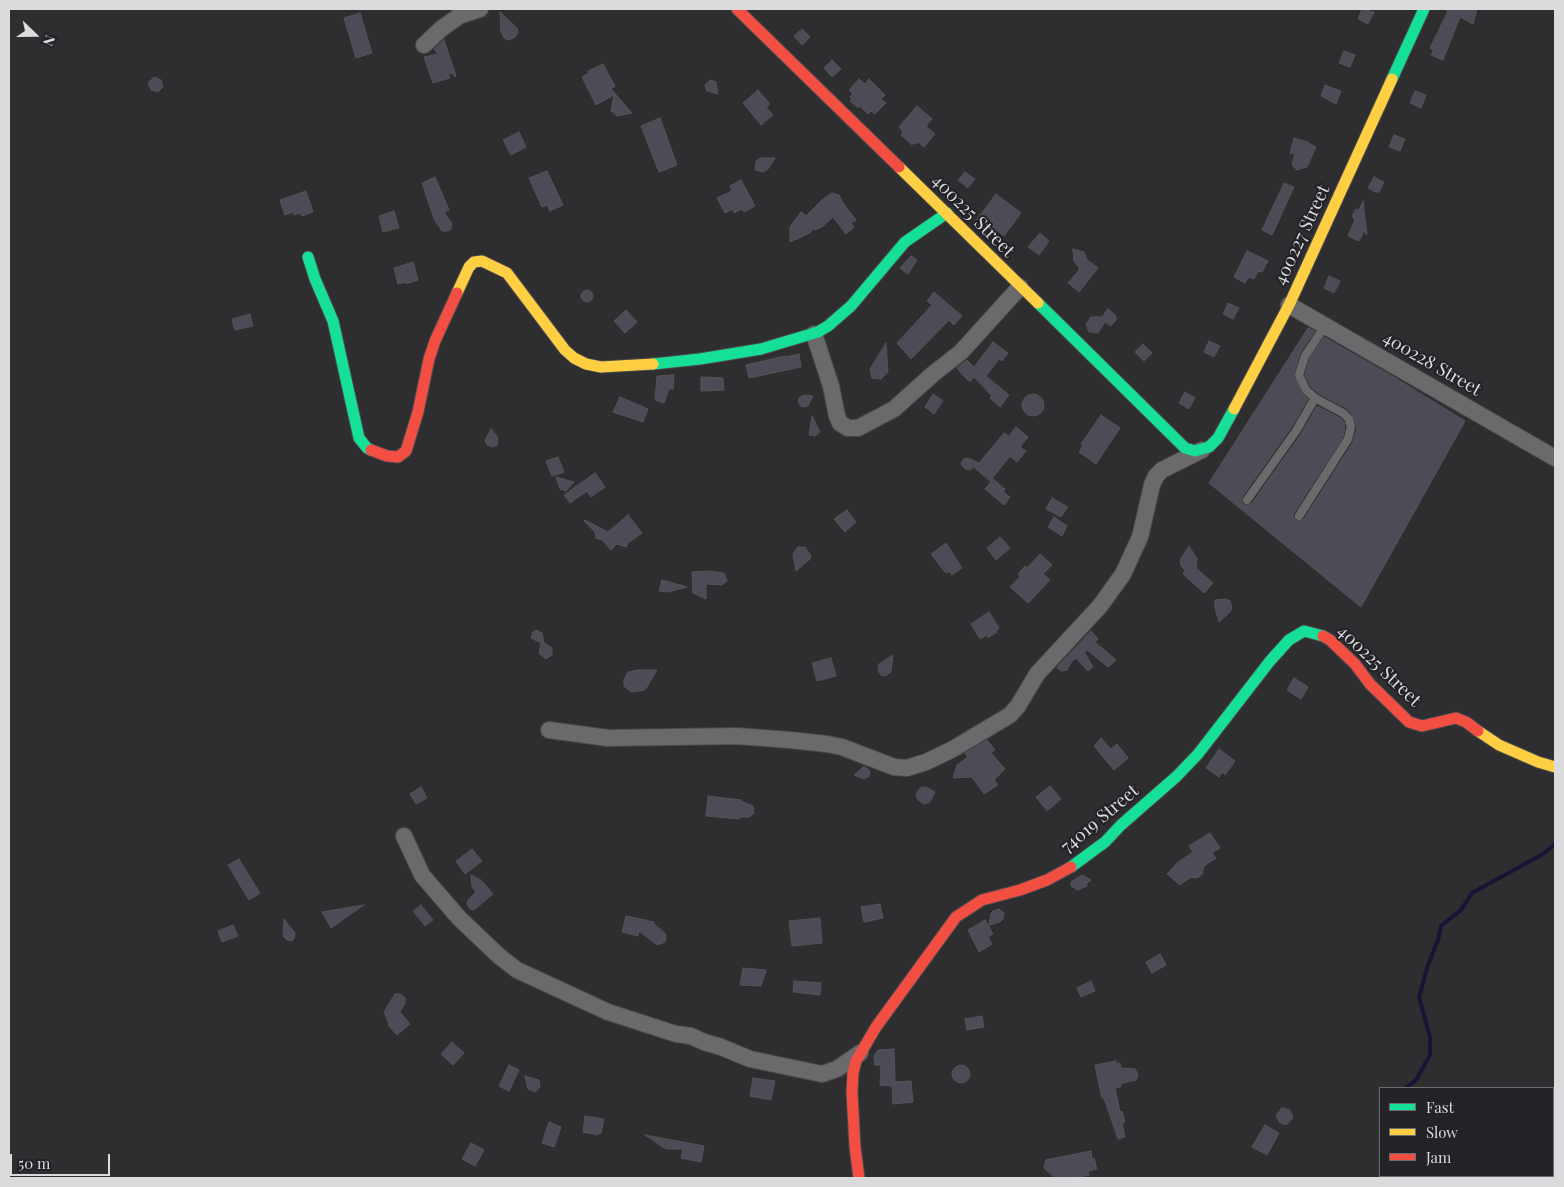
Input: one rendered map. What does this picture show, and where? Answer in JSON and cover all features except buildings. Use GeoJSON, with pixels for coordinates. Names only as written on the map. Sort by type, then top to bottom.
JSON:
{"type":"FeatureCollection","features":[{"type":"Feature","properties":{"kind":"street"},"geometry":{"type":"LineString","coordinates":[[424,46],[441,29],[459,16],[480,9]]}},
{"type":"Feature","properties":{"kind":"street","name":"400225 Street"},"geometry":{"type":"LineString","coordinates":[[737,9],[1185,448],[1196,451],[1202,450]]}},
{"type":"Feature","properties":{"kind":"street","name":"400227 Street"},"geometry":{"type":"LineString","coordinates":[[1202,450],[1209,447],[1218,438],[1289,305],[1424,9]]}},
{"type":"Feature","properties":{"kind":"street"},"geometry":{"type":"LineString","coordinates":[[308,257],[333,321],[359,438],[367,448],[393,457],[400,457],[406,451],[418,412],[429,359],[435,341],[469,267],[474,262],[482,261],[494,265],[506,273],[565,350],[574,358],[586,364],[601,367],[620,367],[700,360],[760,349],[814,334],[828,326],[851,306],[905,242],[947,214]]}},
{"type":"Feature","properties":{"kind":"street"},"geometry":{"type":"LineString","coordinates":[[814,334],[831,386],[837,416],[844,426],[858,428],[894,409],[961,352],[1020,287]]}},
{"type":"Feature","properties":{"kind":"street","name":"400228 Street"},"geometry":{"type":"LineString","coordinates":[[1289,305],[1555,458]]}},
{"type":"Feature","properties":{"kind":"street"},"geometry":{"type":"LineString","coordinates":[[549,730],[608,738],[737,736],[790,740],[842,747],[894,767],[907,768],[926,762],[953,749],[1010,715],[1018,706],[1037,674],[1100,606],[1123,574],[1140,537],[1152,485],[1156,476],[1162,470],[1202,450]]}},
{"type":"Feature","properties":{"kind":"street","name":"400225 Street"},"geometry":{"type":"LineString","coordinates":[[1289,640],[1300,632],[1309,631],[1330,640],[1355,664],[1370,684],[1392,707],[1409,722],[1422,726],[1456,718],[1466,722],[1500,745],[1555,768]]}},
{"type":"Feature","properties":{"kind":"street","name":"74019 Street"},"geometry":{"type":"LineString","coordinates":[[859,1178],[855,1147],[852,1092],[853,1073],[861,1052],[876,1027],[956,917],[982,900],[1020,890],[1046,880],[1072,866],[1105,842],[1120,825],[1172,782],[1188,765],[1270,661],[1289,640]]}},
{"type":"Feature","properties":{"kind":"street"},"geometry":{"type":"LineString","coordinates":[[404,836],[422,875],[460,918],[499,956],[517,970],[608,1012],[676,1034],[691,1036],[704,1042],[721,1046],[750,1059],[822,1074],[838,1069],[861,1052]]}},
{"type":"Feature","properties":{"kind":"lane"},"geometry":{"type":"LineString","coordinates":[[1298,516],[1348,439],[1350,427],[1349,419],[1343,413],[1315,398],[1306,390],[1299,375],[1305,356],[1325,326]]}},
{"type":"Feature","properties":{"kind":"lane"},"geometry":{"type":"LineString","coordinates":[[1247,500],[1296,431],[1315,398]]}},
{"type":"Feature","properties":{"kind":"waterway"},"geometry":{"type":"LineString","coordinates":[[1407,1087],[1416,1080],[1430,1055],[1430,1037],[1419,997],[1441,926],[1461,910],[1472,893],[1543,854],[1555,844]]}},
{"type":"Feature","properties":{"kind":"traffic: fast"},"geometry":{"type":"LineString","coordinates":[[1392,79],[1424,9]]}},
{"type":"Feature","properties":{"kind":"traffic: fast"},"geometry":{"type":"LineString","coordinates":[[653,364],[700,359],[761,349],[818,332],[851,306],[905,242],[947,213]]}},
{"type":"Feature","properties":{"kind":"traffic: fast"},"geometry":{"type":"LineString","coordinates":[[308,257],[333,321],[359,438],[371,450]]}},
{"type":"Feature","properties":{"kind":"traffic: fast"},"geometry":{"type":"LineString","coordinates":[[1038,303],[1185,448],[1195,451],[1209,447],[1218,438],[1234,409]]}},
{"type":"Feature","properties":{"kind":"traffic: fast"},"geometry":{"type":"LineString","coordinates":[[1071,867],[1105,842],[1121,825],[1177,776],[1198,754],[1270,661],[1289,640],[1304,631],[1323,636]]}},
{"type":"Feature","properties":{"kind":"traffic: slow"},"geometry":{"type":"LineString","coordinates":[[1234,409],[1289,305],[1392,79]]}},
{"type":"Feature","properties":{"kind":"traffic: slow"},"geometry":{"type":"LineString","coordinates":[[899,167],[1038,303]]}},
{"type":"Feature","properties":{"kind":"traffic: slow"},"geometry":{"type":"LineString","coordinates":[[457,293],[469,267],[474,262],[482,261],[507,273],[565,350],[574,358],[586,364],[601,367],[653,364]]}},
{"type":"Feature","properties":{"kind":"traffic: slow"},"geometry":{"type":"LineString","coordinates":[[1478,731],[1499,745],[1538,762],[1555,767]]}},
{"type":"Feature","properties":{"kind":"traffic: jam"},"geometry":{"type":"LineString","coordinates":[[737,9],[899,167]]}},
{"type":"Feature","properties":{"kind":"traffic: jam"},"geometry":{"type":"LineString","coordinates":[[371,450],[387,456],[398,457],[406,451],[418,412],[429,359],[435,341],[457,293]]}},
{"type":"Feature","properties":{"kind":"traffic: jam"},"geometry":{"type":"LineString","coordinates":[[1323,636],[1330,640],[1355,664],[1370,684],[1409,722],[1422,726],[1456,718],[1466,722],[1478,731]]}},
{"type":"Feature","properties":{"kind":"traffic: jam"},"geometry":{"type":"LineString","coordinates":[[859,1178],[855,1147],[852,1092],[853,1073],[856,1061],[876,1027],[956,917],[982,900],[1020,890],[1047,880],[1071,867]]}}]}
